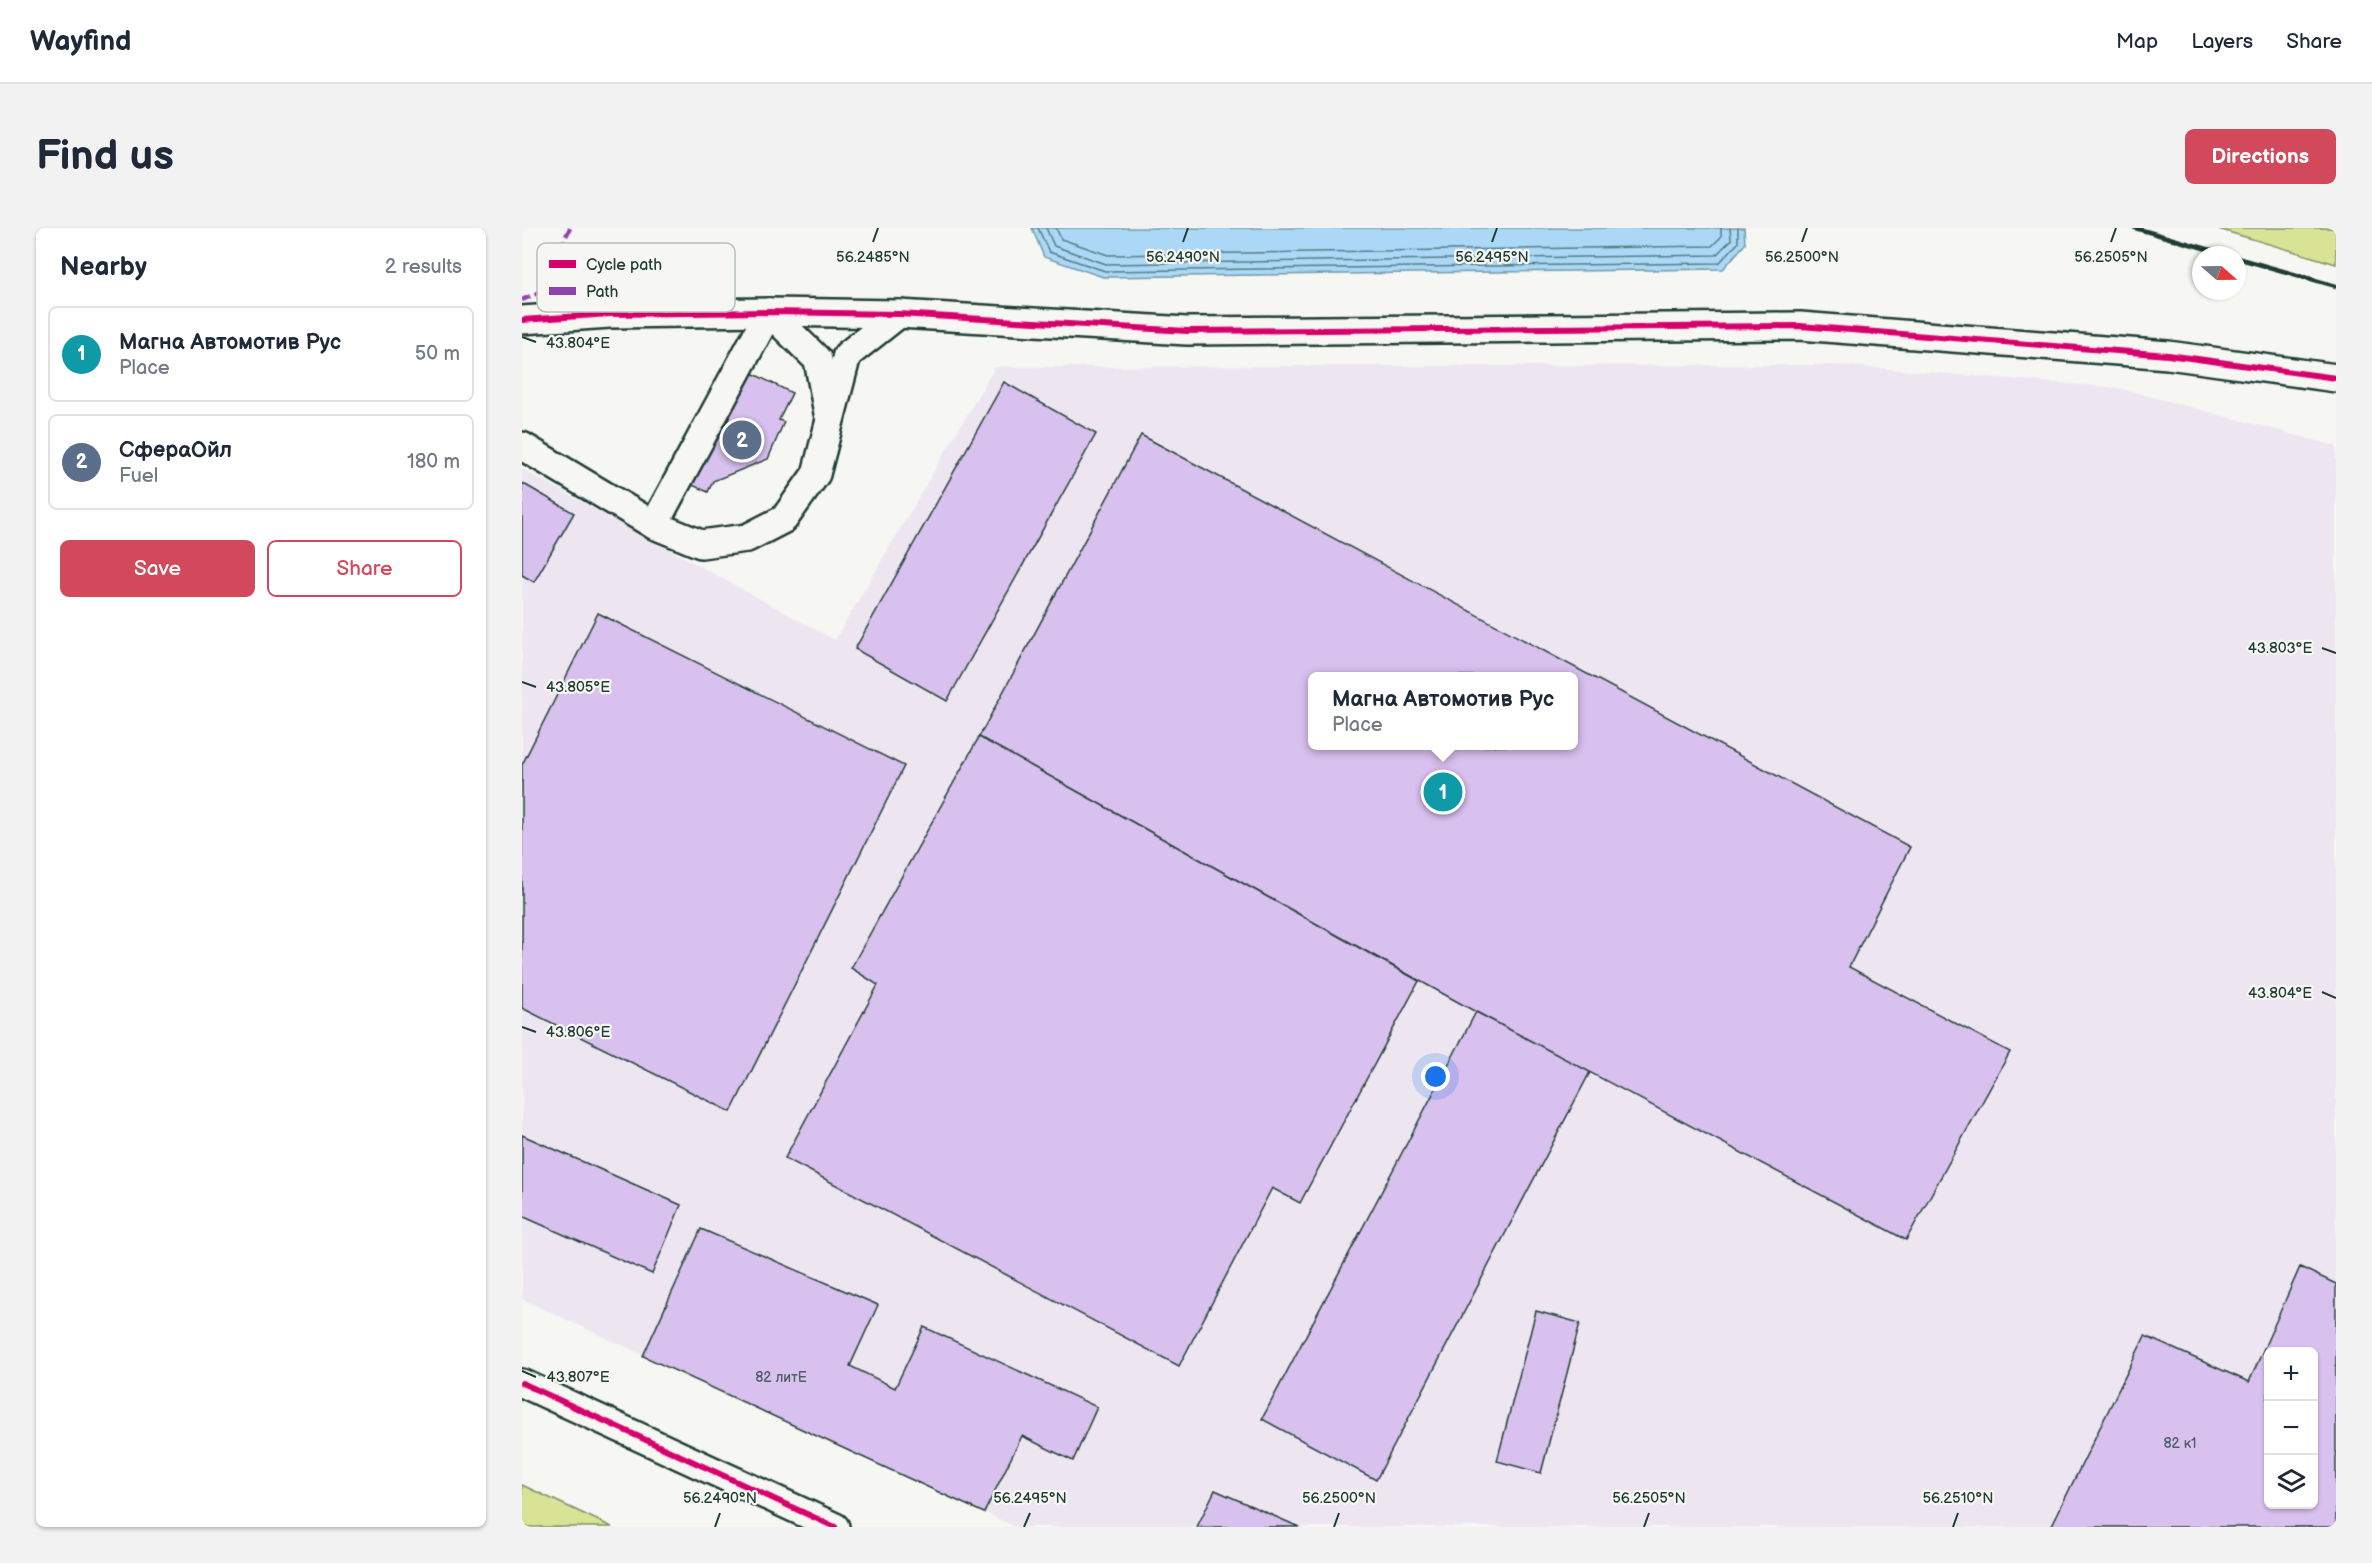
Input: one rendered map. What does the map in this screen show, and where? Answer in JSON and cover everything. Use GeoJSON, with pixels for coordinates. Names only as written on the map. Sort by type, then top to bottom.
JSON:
{"type":"FeatureCollection","features":[{"type":"Feature","properties":{"kind":"street"},"geometry":{"type":"LineString","coordinates":[[769,312],[818,360],[829,420]]}},
{"type":"Feature","properties":{"kind":"street"},"geometry":{"type":"LineString","coordinates":[[654,525],[769,312]]}},
{"type":"Feature","properties":{"kind":"street"},"geometry":{"type":"LineString","coordinates":[[522,320],[610,314],[769,312],[899,314],[1187,331],[1800,326],[2168,355],[2336,378]]}},
{"type":"Feature","properties":{"kind":"street"},"geometry":{"type":"LineString","coordinates":[[522,446],[654,525],[701,544],[747,538],[784,519],[816,474],[847,355],[899,314]]}},
{"type":"Feature","properties":{"kind":"street"},"geometry":{"type":"LineString","coordinates":[[522,1383],[835,1527]]}},
{"type":"Feature","properties":{"kind":"shaded area"},"geometry":{"type":"Polygon","coordinates":[[[1839,365],[2119,388],[2336,446],[2336,1527],[1016,1527],[522,1299],[522,575],[535,582],[574,513],[522,483],[522,469],[835,640],[995,367],[1839,365]]]}},
{"type":"Feature","properties":{"kind":"green space"},"geometry":{"type":"Polygon","coordinates":[[[2215,228],[2336,228],[2336,264],[2215,228]]]}},
{"type":"Feature","properties":{"kind":"green space"},"geometry":{"type":"Polygon","coordinates":[[[522,1485],[612,1527],[522,1527],[522,1485]]]}},
{"type":"Feature","properties":{"kind":"water"},"geometry":{"type":"Polygon","coordinates":[[[1032,228],[1744,228],[1745,244],[1723,269],[1103,277],[1044,257],[1032,228]]]}},
{"type":"Feature","properties":{"kind":"building"},"geometry":{"type":"Polygon","coordinates":[[[748,371],[792,393],[779,420],[784,422],[768,459],[713,481],[708,492],[690,484],[748,371]]]}},
{"type":"Feature","properties":{"kind":"building"},"geometry":{"type":"Polygon","coordinates":[[[1004,382],[1096,434],[947,701],[855,649],[1004,382]]]}},
{"type":"Feature","properties":{"kind":"building"},"geometry":{"type":"Polygon","coordinates":[[[1141,435],[1910,847],[1849,967],[2010,1052],[1906,1240],[1476,1012],[979,737],[1141,435]]]}},
{"type":"Feature","properties":{"kind":"building"},"geometry":{"type":"Polygon","coordinates":[[[522,483],[574,513],[534,582],[522,575],[522,483]]]}},
{"type":"Feature","properties":{"kind":"building"},"geometry":{"type":"Polygon","coordinates":[[[598,613],[904,766],[731,1112],[522,1008],[522,765],[598,613]]]}},
{"type":"Feature","properties":{"kind":"building"},"geometry":{"type":"Polygon","coordinates":[[[979,737],[1419,981],[1300,1203],[1272,1188],[1179,1366],[785,1158],[878,985],[851,968],[979,737]]]}},
{"type":"Feature","properties":{"kind":"building"},"geometry":{"type":"Polygon","coordinates":[[[1476,1012],[1590,1072],[1376,1480],[1262,1419],[1476,1012]]]}},
{"type":"Feature","properties":{"kind":"building"},"geometry":{"type":"Polygon","coordinates":[[[522,1135],[681,1205],[652,1274],[522,1216],[522,1135]]]}},
{"type":"Feature","properties":{"kind":"building"},"geometry":{"type":"Polygon","coordinates":[[[701,1229],[878,1305],[850,1366],[895,1388],[924,1327],[1097,1407],[1073,1461],[1022,1436],[984,1513],[643,1356],[701,1229]]]}},
{"type":"Feature","properties":{"kind":"building"},"geometry":{"type":"Polygon","coordinates":[[[2300,1267],[2336,1284],[2336,1527],[2051,1527],[2145,1336],[2249,1382],[2264,1348],[2264,1509],[2318,1509],[2318,1347],[2265,1347],[2300,1267]]]}},
{"type":"Feature","properties":{"kind":"building"},"geometry":{"type":"Polygon","coordinates":[[[1536,1311],[1580,1323],[1541,1473],[1497,1461],[1536,1311]]]}},
{"type":"Feature","properties":{"kind":"building"},"geometry":{"type":"Polygon","coordinates":[[[1215,1490],[1299,1527],[1197,1527],[1215,1490]]]}},
{"type":"Feature","properties":{"kind":"railway"},"geometry":{"type":"LineString","coordinates":[[2135,228],[2197,246]]}},
{"type":"Feature","properties":{"kind":"railway"},"geometry":{"type":"LineString","coordinates":[[2246,261],[2336,286]]}},
{"type":"Feature","properties":{"kind":"marked path"},"geometry":{"type":"LineString","coordinates":[[563,243],[570,228]]}},
{"type":"Feature","properties":{"kind":"marked path"},"geometry":{"type":"LineString","coordinates":[[522,300],[537,293]]}},
{"type":"Feature","properties":{"kind":"cycle path"},"geometry":{"type":"LineString","coordinates":[[522,320],[610,314],[769,312],[899,314],[1187,331],[1800,326],[2168,355],[2336,378]]}},
{"type":"Feature","properties":{"kind":"cycle path"},"geometry":{"type":"LineString","coordinates":[[522,1383],[835,1527]]}},
{"type":"Feature","properties":{"kind":"place","name":"СфераОйл"},"geometry":{"type":"Point","coordinates":[742,440]}},
{"type":"Feature","properties":{"kind":"place","name":"Магна Автомотив Рус"},"geometry":{"type":"Point","coordinates":[1443,792]}}]}
